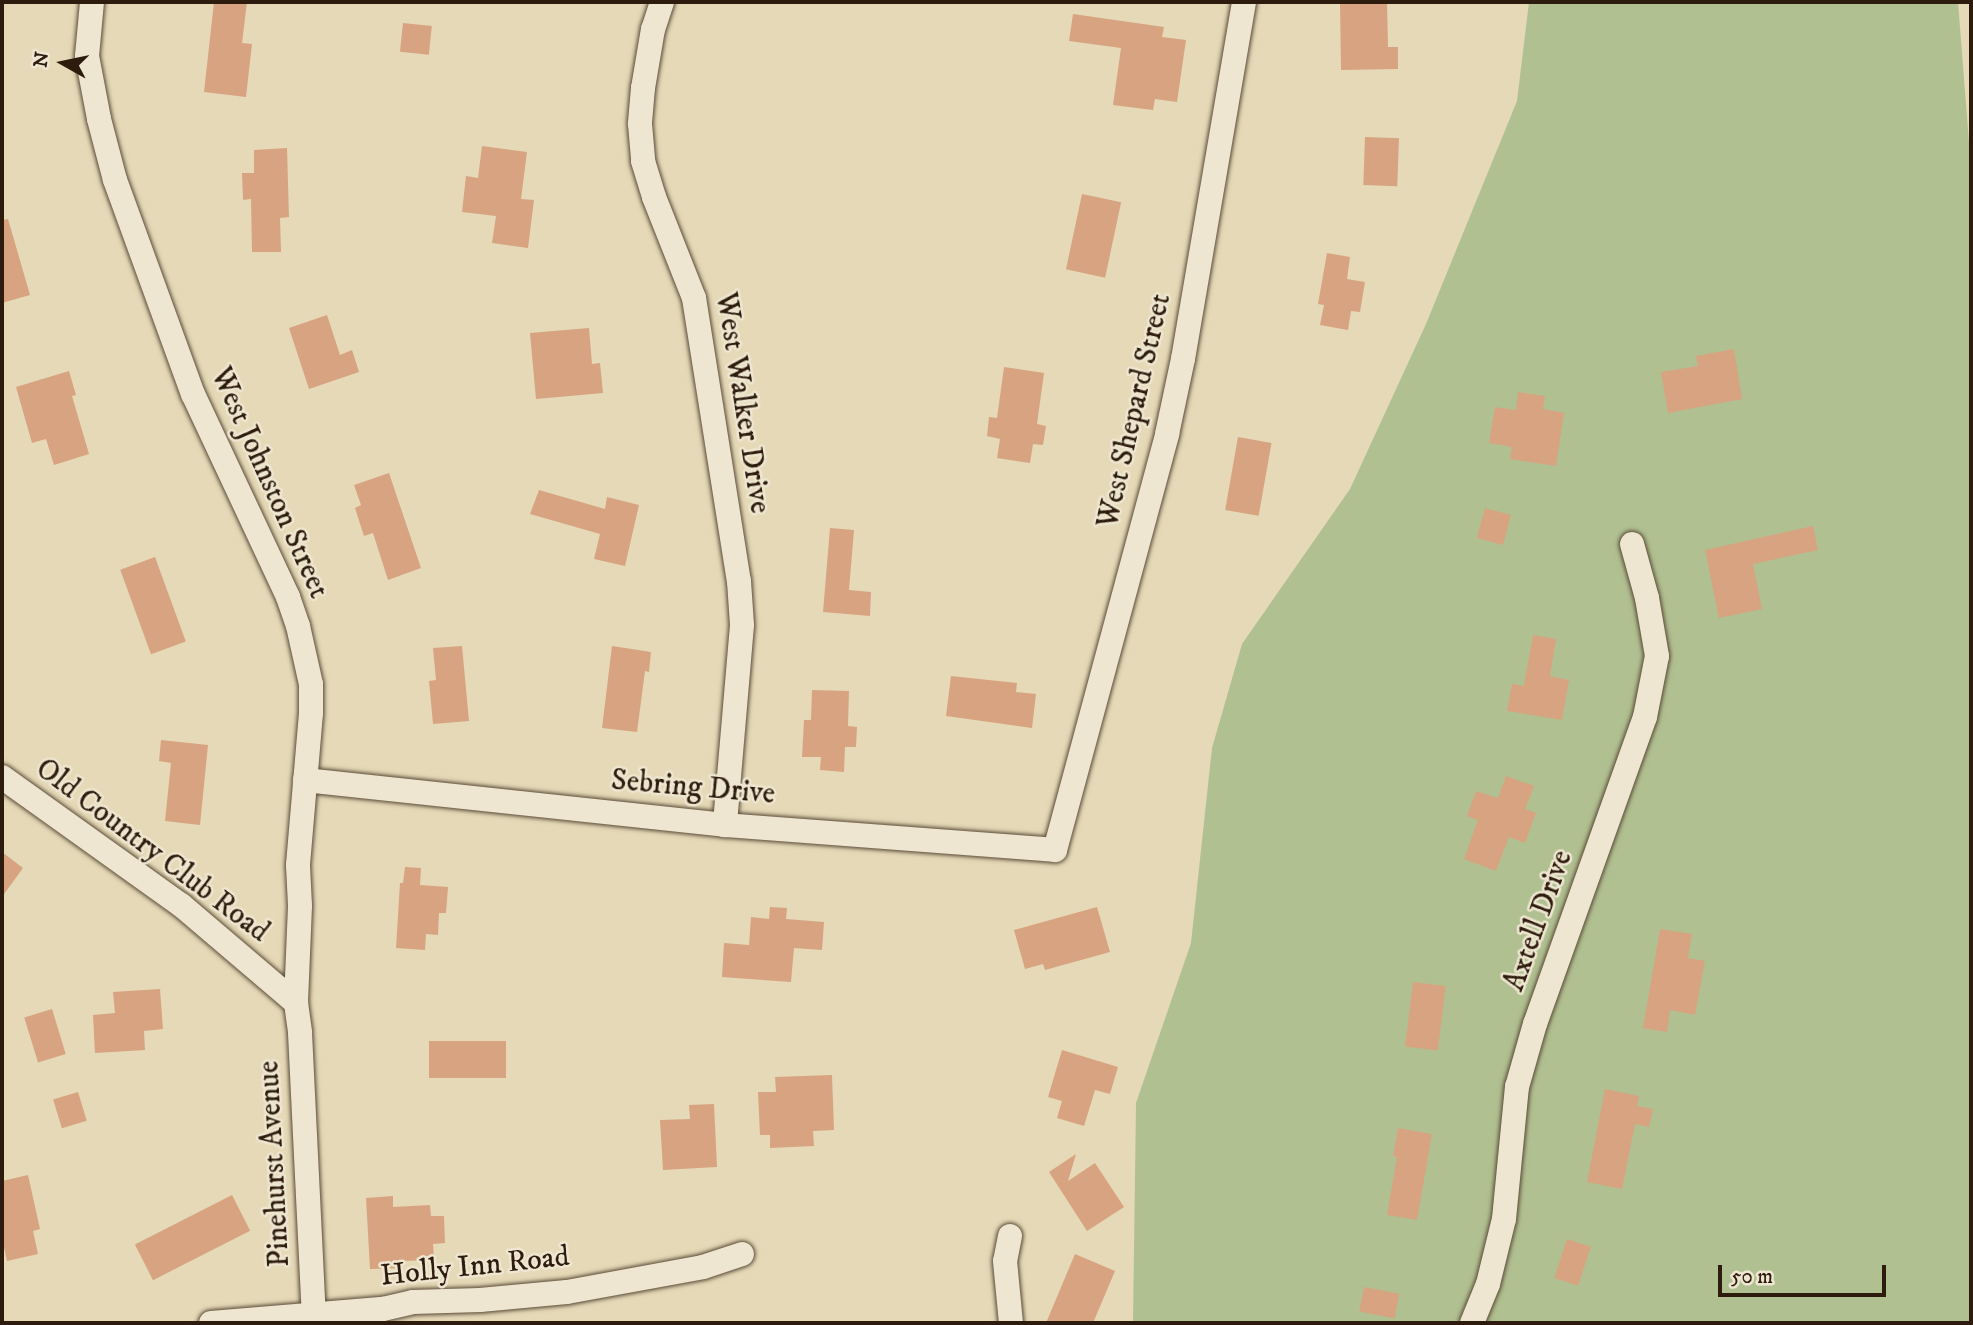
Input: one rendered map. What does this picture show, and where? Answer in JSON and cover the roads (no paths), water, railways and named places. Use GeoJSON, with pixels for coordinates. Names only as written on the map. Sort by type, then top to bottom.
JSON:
{"type":"FeatureCollection","features":[{"type":"Feature","properties":{"kind":"street","name":"West Johnston Street"},"geometry":{"type":"LineString","coordinates":[[92,2],[87,56],[99,119],[115,180],[193,394],[274,566],[298,626],[311,684],[298,864],[300,906],[296,1003]]}},
{"type":"Feature","properties":{"kind":"street","name":"West Walker Drive"},"geometry":{"type":"LineString","coordinates":[[662,2],[653,29],[643,88],[640,124],[643,161],[653,197],[694,298],[740,592],[742,625],[725,825]]}},
{"type":"Feature","properties":{"kind":"street","name":"West Shepard Street"},"geometry":{"type":"LineString","coordinates":[[1058,829],[1167,434],[1184,359],[1244,2]]}},
{"type":"Feature","properties":{"kind":"street","name":"Axtell Drive"},"geometry":{"type":"LineString","coordinates":[[1472,1323],[1488,1284],[1504,1219],[1517,1087],[1535,1024],[1645,717],[1657,656],[1647,598],[1632,544]]}},
{"type":"Feature","properties":{"kind":"street","name":"Old Country Club Road"},"geometry":{"type":"LineString","coordinates":[[2,777],[181,905],[296,1003]]}},
{"type":"Feature","properties":{"kind":"street","name":"Sebring Drive"},"geometry":{"type":"LineString","coordinates":[[305,780],[725,825],[1055,850],[1058,829]]}},
{"type":"Feature","properties":{"kind":"street","name":"Pinehurst Avenue"},"geometry":{"type":"LineString","coordinates":[[296,1003],[300,1033],[314,1319]]}},
{"type":"Feature","properties":{"kind":"street"},"geometry":{"type":"LineString","coordinates":[[1010,1236],[1005,1261],[1011,1323]]}},
{"type":"Feature","properties":{"kind":"street","name":"Holly Inn Road"},"geometry":{"type":"LineString","coordinates":[[211,1323],[314,1319],[383,1309],[413,1301],[480,1300],[567,1292],[703,1267],[742,1254]]}}]}
